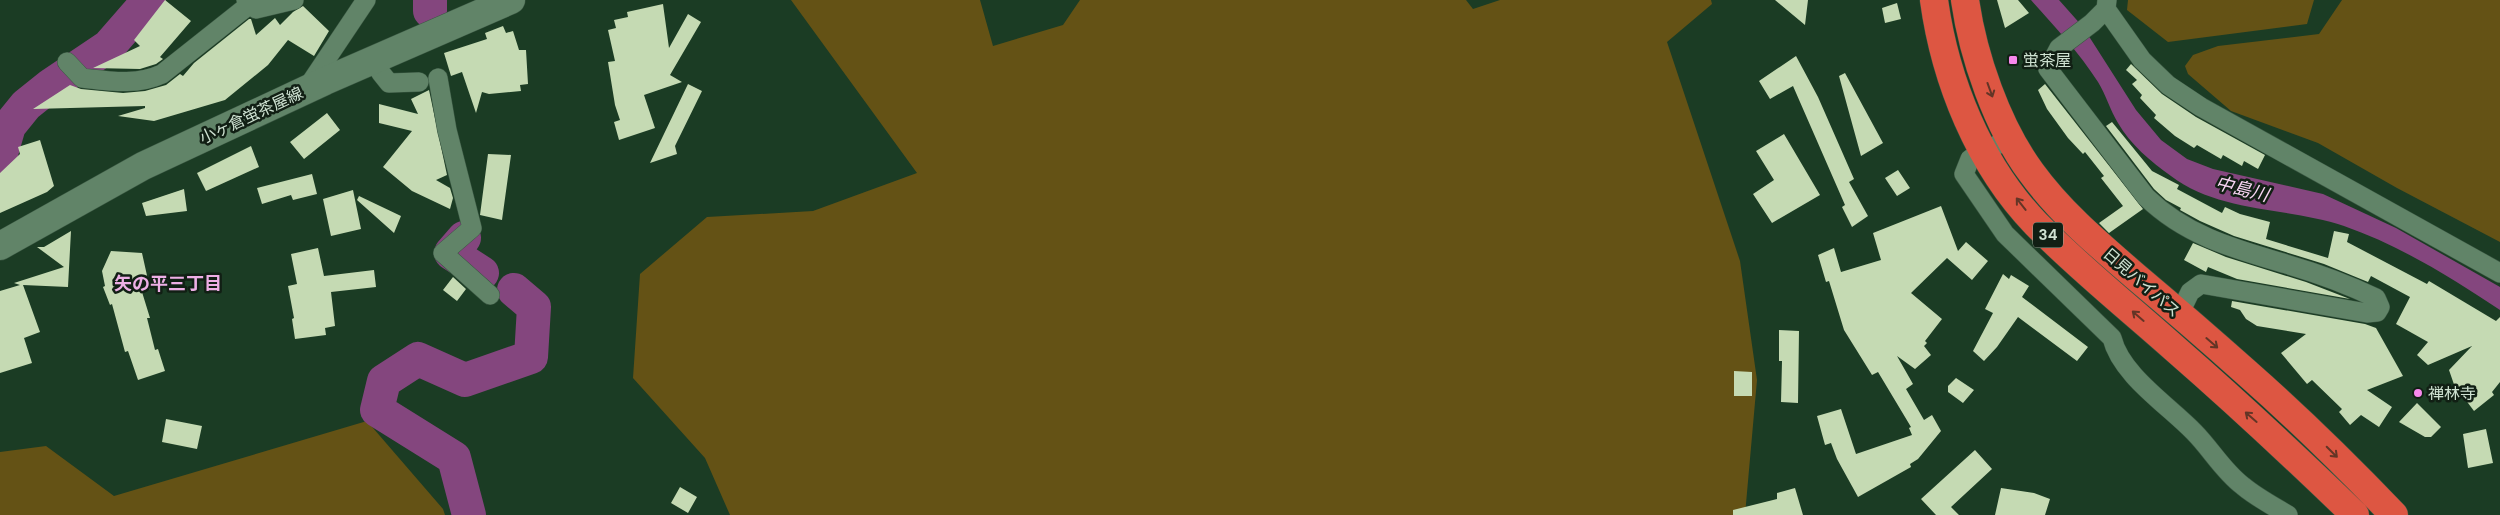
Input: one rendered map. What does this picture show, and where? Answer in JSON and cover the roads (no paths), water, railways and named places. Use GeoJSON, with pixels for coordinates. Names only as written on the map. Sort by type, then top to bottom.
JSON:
{"type":"FeatureCollection","features":[{"type":"Feature","properties":{"kind":"highway","name":"日見バイパス"},"geometry":{"type":"LineString","coordinates":[[1934,0],[1943,48],[1957,94],[1994,170],[2035,223],[2280,443],[2355,515]]}},
{"type":"Feature","properties":{"kind":"highway","name":"日見バイパス"},"geometry":{"type":"LineString","coordinates":[[1965,0],[1968,21],[1982,67],[2010,138],[2030,171],[2076,222],[2179,315],[2247,373],[2326,446],[2394,515]]}},
{"type":"Feature","properties":{"kind":"highway"},"geometry":{"type":"LineString","coordinates":[[2175,348],[2179,315]]}},
{"type":"Feature","properties":{"kind":"street"},"geometry":{"type":"LineString","coordinates":[[67,62],[82,78],[120,82],[148,80],[162,74],[248,3],[256,10],[294,0]]}},
{"type":"Feature","properties":{"kind":"street","name":"小ヶ倉蛍茶屋線"},"geometry":{"type":"LineString","coordinates":[[0,246],[143,166],[306,89],[511,0]]}},
{"type":"Feature","properties":{"kind":"street"},"geometry":{"type":"LineString","coordinates":[[306,89],[356,4]]}},
{"type":"Feature","properties":{"kind":"street"},"geometry":{"type":"LineString","coordinates":[[2179,315],[2190,292],[2201,284],[2367,314],[2377,312],[2380,307],[2376,298],[2348,284],[2254,256],[2198,235],[2162,213],[2146,197],[2048,69],[2059,48],[2092,23],[2107,4],[2142,60],[2168,85],[2201,107],[2500,273]]}},
{"type":"Feature","properties":{"kind":"street"},"geometry":{"type":"LineString","coordinates":[[373,60],[380,73],[389,83],[419,82]]}},
{"type":"Feature","properties":{"kind":"street"},"geometry":{"type":"LineString","coordinates":[[438,78],[447,130],[472,228],[443,253],[490,295]]}},
{"type":"Feature","properties":{"kind":"street"},"geometry":{"type":"LineString","coordinates":[[2010,138],[1970,159],[1964,174],[2005,234],[2112,338],[2115,352],[2145,386],[2195,432],[2230,475],[2244,487],[2288,515]]}},
{"type":"Feature","properties":{"kind":"water","name":"中島川"},"geometry":{"type":"Polygon","coordinates":[[[2031,0],[2059,0],[2083,27],[2136,110],[2161,140],[2187,159],[2213,169],[2323,194],[2396,228],[2500,287],[2500,310],[2425,263],[2365,234],[2322,220],[2254,208],[2210,197],[2190,188],[2171,176],[2149,159],[2123,131],[2091,71],[2031,0]]]}},
{"type":"Feature","properties":{"kind":"waterway"},"geometry":{"type":"LineString","coordinates":[[0,157],[9,126],[26,105],[51,85],[109,46],[149,0]]}},
{"type":"Feature","properties":{"kind":"waterway"},"geometry":{"type":"LineString","coordinates":[[430,0],[430,11]]}},
{"type":"Feature","properties":{"kind":"waterway"},"geometry":{"type":"LineString","coordinates":[[464,238],[451,253],[482,273]]}},
{"type":"Feature","properties":{"kind":"waterway"},"geometry":{"type":"LineString","coordinates":[[469,515],[454,458],[377,410],[384,381],[418,359],[465,380],[531,357],[534,307],[514,290]]}},
{"type":"Feature","properties":{"kind":"place","name":"蛍茶屋"},"geometry":{"type":"Point","coordinates":[2013,60]}},
{"type":"Feature","properties":{"kind":"place","name":"禅林寺"},"geometry":{"type":"Point","coordinates":[2418,393]}},
{"type":"Feature","properties":{"kind":"district","name":"矢の平三丁目"},"geometry":{"type":"Point","coordinates":[168,284]}}]}
